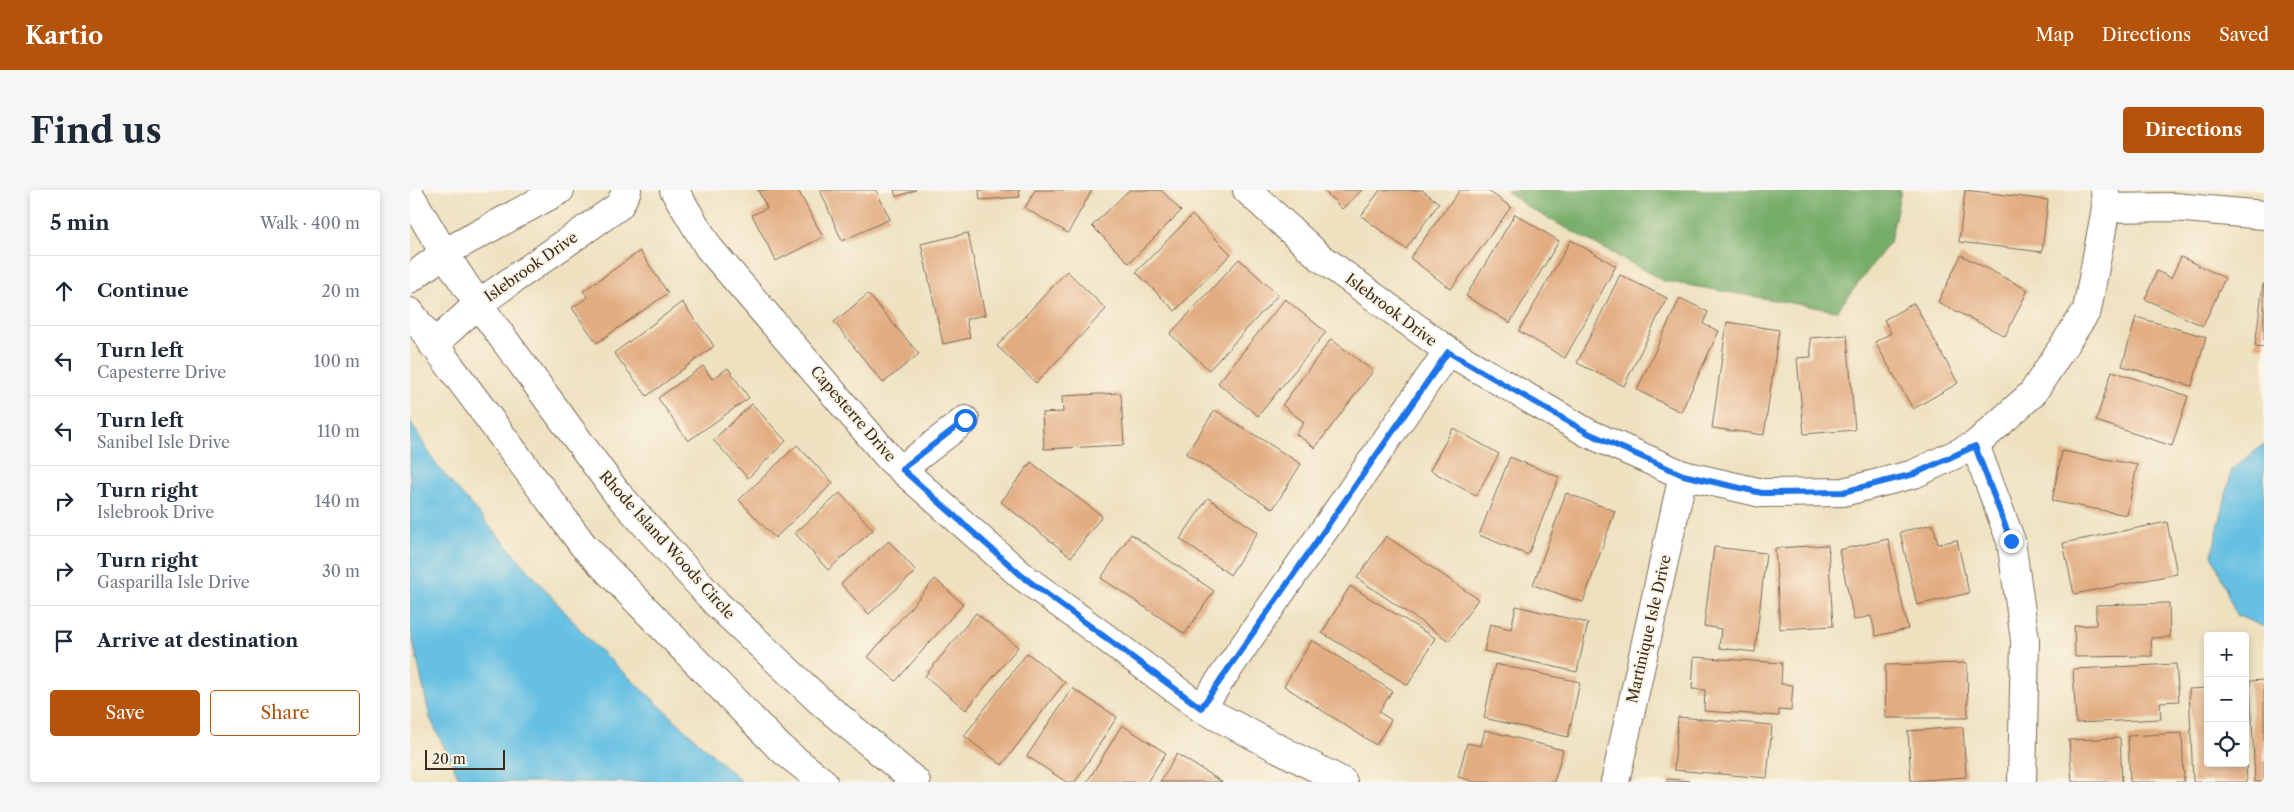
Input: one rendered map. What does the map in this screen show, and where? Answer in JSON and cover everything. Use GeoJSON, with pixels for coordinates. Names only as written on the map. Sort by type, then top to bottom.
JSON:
{"type":"FeatureCollection","features":[{"type":"Feature","properties":{"kind":"street"},"geometry":{"type":"LineString","coordinates":[[410,279],[444,253],[560,190]]}},
{"type":"Feature","properties":{"kind":"street","name":"Islebrook Drive"},"geometry":{"type":"LineString","coordinates":[[433,345],[478,304],[619,206],[627,190]]}},
{"type":"Feature","properties":{"kind":"street","name":"Capesterre Drive"},"geometry":{"type":"LineString","coordinates":[[674,190],[709,248],[890,459],[1022,576],[1201,708],[1343,782]]}},
{"type":"Feature","properties":{"kind":"street","name":"Islebrook Drive"},"geometry":{"type":"LineString","coordinates":[[1247,190],[1320,256],[1448,352],[1588,433],[1683,475],[1762,493],[1843,492],[1914,474],[1975,446],[2032,394],[2087,310],[2106,199]]}},
{"type":"Feature","properties":{"kind":"street","name":"Rhode Island Woods Circle"},"geometry":{"type":"LineString","coordinates":[[410,195],[444,253],[478,304],[616,492],[717,604],[822,702],[916,782]]}},
{"type":"Feature","properties":{"kind":"street"},"geometry":{"type":"LineString","coordinates":[[2106,199],[2264,215]]}},
{"type":"Feature","properties":{"kind":"street"},"geometry":{"type":"LineString","coordinates":[[410,312],[583,545],[779,747],[823,782]]}},
{"type":"Feature","properties":{"kind":"street"},"geometry":{"type":"LineString","coordinates":[[1201,708],[1448,352]]}},
{"type":"Feature","properties":{"kind":"street"},"geometry":{"type":"LineString","coordinates":[[902,469],[965,420]]}},
{"type":"Feature","properties":{"kind":"street"},"geometry":{"type":"LineString","coordinates":[[1975,446],[2011,541],[2024,630],[2022,782]]}},
{"type":"Feature","properties":{"kind":"street","name":"Martinique Isle Drive"},"geometry":{"type":"LineString","coordinates":[[1615,782],[1683,475]]}},
{"type":"Feature","properties":{"kind":"green space"},"geometry":{"type":"Polygon","coordinates":[[[1505,190],[1901,190],[1890,242],[1837,311],[1664,281],[1529,208],[1505,190]]]}},
{"type":"Feature","properties":{"kind":"water"},"geometry":{"type":"Polygon","coordinates":[[[410,421],[437,466],[593,644],[742,782],[461,782],[430,718],[410,627],[410,421]]]}},
{"type":"Feature","properties":{"kind":"water"},"geometry":{"type":"Polygon","coordinates":[[[2264,444],[2264,627],[2236,615],[2212,554],[2232,470],[2264,444]]]}},
{"type":"Feature","properties":{"kind":"building"},"geometry":{"type":"Polygon","coordinates":[[[758,190],[798,190],[823,237],[776,261],[752,215],[767,208],[758,190]]]}},
{"type":"Feature","properties":{"kind":"building"},"geometry":{"type":"Polygon","coordinates":[[[820,190],[876,190],[890,219],[842,241],[820,190]]]}},
{"type":"Feature","properties":{"kind":"building"},"geometry":{"type":"Polygon","coordinates":[[[894,190],[916,190],[896,197],[894,190]]]}},
{"type":"Feature","properties":{"kind":"building"},"geometry":{"type":"Polygon","coordinates":[[[979,190],[1019,190],[1020,197],[980,200],[979,190]]]}},
{"type":"Feature","properties":{"kind":"building"},"geometry":{"type":"Polygon","coordinates":[[[1035,190],[1092,190],[1068,233],[1025,208],[1035,190]]]}},
{"type":"Feature","properties":{"kind":"building"},"geometry":{"type":"Polygon","coordinates":[[[1129,190],[1161,190],[1181,211],[1129,263],[1092,226],[1129,190]]]}},
{"type":"Feature","properties":{"kind":"building"},"geometry":{"type":"Polygon","coordinates":[[[1323,190],[1362,190],[1342,209],[1323,190]]]}},
{"type":"Feature","properties":{"kind":"building"},"geometry":{"type":"Polygon","coordinates":[[[1380,190],[1422,190],[1439,203],[1406,249],[1361,216],[1380,190]]]}},
{"type":"Feature","properties":{"kind":"building"},"geometry":{"type":"Polygon","coordinates":[[[1460,190],[1487,190],[1511,207],[1451,289],[1410,258],[1460,190]]]}},
{"type":"Feature","properties":{"kind":"building"},"geometry":{"type":"Polygon","coordinates":[[[1965,190],[2048,200],[2042,252],[1959,242],[1965,190]]]}},
{"type":"Feature","properties":{"kind":"building"},"geometry":{"type":"Polygon","coordinates":[[[1515,214],[1559,241],[1510,323],[1466,296],[1515,214]]]}},
{"type":"Feature","properties":{"kind":"building"},"geometry":{"type":"Polygon","coordinates":[[[1192,215],[1231,254],[1175,311],[1136,272],[1192,215]]]}},
{"type":"Feature","properties":{"kind":"building"},"geometry":{"type":"Polygon","coordinates":[[[968,233],[985,315],[966,319],[970,338],[943,344],[921,244],[968,233]]]}},
{"type":"Feature","properties":{"kind":"building"},"geometry":{"type":"Polygon","coordinates":[[[1571,240],[1616,266],[1565,358],[1519,331],[1571,240]]]}},
{"type":"Feature","properties":{"kind":"building"},"geometry":{"type":"Polygon","coordinates":[[[640,251],[668,293],[597,343],[572,308],[588,297],[583,291],[640,251]]]}},
{"type":"Feature","properties":{"kind":"building"},"geometry":{"type":"Polygon","coordinates":[[[1961,255],[2028,290],[2005,336],[1938,302],[1961,255]]]}},
{"type":"Feature","properties":{"kind":"building"},"geometry":{"type":"Polygon","coordinates":[[[2181,257],[2225,278],[2203,326],[2145,299],[2157,271],[2171,278],[2181,257]]]}},
{"type":"Feature","properties":{"kind":"building"},"geometry":{"type":"Polygon","coordinates":[[[1239,259],[1278,295],[1209,370],[1170,334],[1239,259]]]}},
{"type":"Feature","properties":{"kind":"building"},"geometry":{"type":"Polygon","coordinates":[[[1067,271],[1106,309],[1036,383],[997,346],[1067,271]]]}},
{"type":"Feature","properties":{"kind":"building"},"geometry":{"type":"Polygon","coordinates":[[[1620,275],[1667,298],[1624,386],[1577,363],[1620,275]]]}},
{"type":"Feature","properties":{"kind":"building"},"geometry":{"type":"Polygon","coordinates":[[[2264,284],[2264,347],[2255,346],[2264,284]]]}},
{"type":"Feature","properties":{"kind":"building"},"geometry":{"type":"Polygon","coordinates":[[[868,294],[919,354],[883,383],[834,322],[868,294]]]}},
{"type":"Feature","properties":{"kind":"building"},"geometry":{"type":"Polygon","coordinates":[[[1680,298],[1708,312],[1703,324],[1719,331],[1681,412],[1637,390],[1680,298]]]}},
{"type":"Feature","properties":{"kind":"building"},"geometry":{"type":"Polygon","coordinates":[[[1285,299],[1326,332],[1258,416],[1218,383],[1285,299]]]}},
{"type":"Feature","properties":{"kind":"building"},"geometry":{"type":"Polygon","coordinates":[[[682,302],[714,346],[647,396],[614,353],[682,302]]]}},
{"type":"Feature","properties":{"kind":"building"},"geometry":{"type":"Polygon","coordinates":[[[1914,303],[1958,383],[1913,409],[1875,342],[1891,333],[1884,320],[1914,303]]]}},
{"type":"Feature","properties":{"kind":"building"},"geometry":{"type":"Polygon","coordinates":[[[2136,317],[2206,337],[2192,386],[2122,366],[2136,317]]]}},
{"type":"Feature","properties":{"kind":"building"},"geometry":{"type":"Polygon","coordinates":[[[1727,322],[1779,330],[1764,435],[1712,428],[1727,322]]]}},
{"type":"Feature","properties":{"kind":"building"},"geometry":{"type":"Polygon","coordinates":[[[1847,335],[1855,430],[1804,434],[1797,358],[1811,357],[1810,338],[1847,335]]]}},
{"type":"Feature","properties":{"kind":"building"},"geometry":{"type":"Polygon","coordinates":[[[1331,339],[1373,371],[1315,448],[1296,434],[1304,422],[1282,405],[1331,339]]]}},
{"type":"Feature","properties":{"kind":"building"},"geometry":{"type":"Polygon","coordinates":[[[703,366],[712,379],[728,368],[749,398],[688,441],[658,398],[703,366]]]}},
{"type":"Feature","properties":{"kind":"building"},"geometry":{"type":"Polygon","coordinates":[[[2112,371],[2188,396],[2172,446],[2096,421],[2112,371]]]}},
{"type":"Feature","properties":{"kind":"building"},"geometry":{"type":"Polygon","coordinates":[[[1121,393],[1124,445],[1044,449],[1042,413],[1063,412],[1062,396],[1121,393]]]}},
{"type":"Feature","properties":{"kind":"building"},"geometry":{"type":"Polygon","coordinates":[[[752,404],[786,441],[748,478],[713,440],[752,404]]]}},
{"type":"Feature","properties":{"kind":"building"},"geometry":{"type":"Polygon","coordinates":[[[1215,410],[1301,464],[1273,509],[1186,454],[1215,410]]]}},
{"type":"Feature","properties":{"kind":"building"},"geometry":{"type":"Polygon","coordinates":[[[1453,428],[1499,454],[1476,496],[1430,470],[1453,428]]]}},
{"type":"Feature","properties":{"kind":"building"},"geometry":{"type":"Polygon","coordinates":[[[797,445],[833,483],[775,538],[739,500],[797,445]]]}},
{"type":"Feature","properties":{"kind":"building"},"geometry":{"type":"Polygon","coordinates":[[[2062,451],[2137,465],[2127,515],[2052,501],[2062,451]]]}},
{"type":"Feature","properties":{"kind":"building"},"geometry":{"type":"Polygon","coordinates":[[[1510,457],[1559,477],[1528,555],[1479,535],[1510,457]]]}},
{"type":"Feature","properties":{"kind":"building"},"geometry":{"type":"Polygon","coordinates":[[[1031,462],[1102,516],[1071,557],[1001,502],[1031,462]]]}},
{"type":"Feature","properties":{"kind":"building"},"geometry":{"type":"Polygon","coordinates":[[[840,493],[873,530],[828,570],[795,533],[840,493]]]}},
{"type":"Feature","properties":{"kind":"building"},"geometry":{"type":"Polygon","coordinates":[[[1566,493],[1615,511],[1583,602],[1533,585],[1566,493]]]}},
{"type":"Feature","properties":{"kind":"building"},"geometry":{"type":"Polygon","coordinates":[[[1208,498],[1258,532],[1230,575],[1180,539],[1208,498]]]}},
{"type":"Feature","properties":{"kind":"building"},"geometry":{"type":"Polygon","coordinates":[[[2167,522],[2177,574],[2074,594],[2063,543],[2167,522]]]}},
{"type":"Feature","properties":{"kind":"building"},"geometry":{"type":"Polygon","coordinates":[[[1933,524],[1938,544],[1957,540],[1969,593],[1917,605],[1900,532],[1933,524]]]}},
{"type":"Feature","properties":{"kind":"building"},"geometry":{"type":"Polygon","coordinates":[[[1131,534],[1214,591],[1185,634],[1101,578],[1131,534]]]}},
{"type":"Feature","properties":{"kind":"building"},"geometry":{"type":"Polygon","coordinates":[[[1386,536],[1478,599],[1449,641],[1357,578],[1386,536]]]}},
{"type":"Feature","properties":{"kind":"building"},"geometry":{"type":"Polygon","coordinates":[[[1888,539],[1908,629],[1876,636],[1871,616],[1854,620],[1839,550],[1888,539]]]}},
{"type":"Feature","properties":{"kind":"building"},"geometry":{"type":"Polygon","coordinates":[[[889,541],[916,571],[869,614],[841,584],[889,541]]]}},
{"type":"Feature","properties":{"kind":"building"},"geometry":{"type":"Polygon","coordinates":[[[1828,545],[1833,626],[1780,629],[1775,548],[1828,545]]]}},
{"type":"Feature","properties":{"kind":"building"},"geometry":{"type":"Polygon","coordinates":[[[1714,547],[1766,553],[1755,652],[1719,648],[1721,629],[1704,626],[1714,547]]]}},
{"type":"Feature","properties":{"kind":"building"},"geometry":{"type":"Polygon","coordinates":[[[935,579],[963,604],[896,681],[868,657],[935,579]]]}},
{"type":"Feature","properties":{"kind":"building"},"geometry":{"type":"Polygon","coordinates":[[[1350,586],[1435,638],[1408,685],[1322,633],[1350,586]]]}},
{"type":"Feature","properties":{"kind":"building"},"geometry":{"type":"Polygon","coordinates":[[[2169,603],[2170,637],[2151,638],[2152,656],[2075,657],[2074,626],[2096,625],[2096,605],[2169,603]]]}},
{"type":"Feature","properties":{"kind":"building"},"geometry":{"type":"Polygon","coordinates":[[[1516,606],[1588,623],[1577,672],[1484,651],[1490,624],[1511,629],[1516,606]]]}},
{"type":"Feature","properties":{"kind":"building"},"geometry":{"type":"Polygon","coordinates":[[[976,613],[1018,647],[966,710],[925,676],[976,613]]]}},
{"type":"Feature","properties":{"kind":"building"},"geometry":{"type":"Polygon","coordinates":[[[1312,640],[1392,691],[1379,712],[1391,720],[1376,745],[1284,686],[1312,640]]]}},
{"type":"Feature","properties":{"kind":"building"},"geometry":{"type":"Polygon","coordinates":[[[1027,653],[1065,682],[1002,765],[964,736],[1027,653]]]}},
{"type":"Feature","properties":{"kind":"building"},"geometry":{"type":"Polygon","coordinates":[[[1694,657],[1782,663],[1781,684],[1793,685],[1791,711],[1779,710],[1779,716],[1704,711],[1705,690],[1692,689],[1694,657]]]}},
{"type":"Feature","properties":{"kind":"building"},"geometry":{"type":"Polygon","coordinates":[[[1967,663],[1968,718],[1886,718],[1885,665],[1967,663]]]}},
{"type":"Feature","properties":{"kind":"building"},"geometry":{"type":"Polygon","coordinates":[[[1495,664],[1580,682],[1568,737],[1484,718],[1495,664]]]}},
{"type":"Feature","properties":{"kind":"building"},"geometry":{"type":"Polygon","coordinates":[[[2176,664],[2179,701],[2160,702],[2161,719],[2076,723],[2073,669],[2176,664]]]}},
{"type":"Feature","properties":{"kind":"building"},"geometry":{"type":"Polygon","coordinates":[[[2264,680],[2264,782],[2255,782],[2250,681],[2264,680]]]}},
{"type":"Feature","properties":{"kind":"building"},"geometry":{"type":"Polygon","coordinates":[[[1072,688],[1117,717],[1075,782],[1066,782],[1027,756],[1072,688]]]}},
{"type":"Feature","properties":{"kind":"building"},"geometry":{"type":"Polygon","coordinates":[[[2204,688],[2204,767],[2246,767],[2247,782],[2193,782],[2189,689],[2204,688]]]}},
{"type":"Feature","properties":{"kind":"building"},"geometry":{"type":"Polygon","coordinates":[[[1678,717],[1772,725],[1767,778],[1674,770],[1678,717]]]}},
{"type":"Feature","properties":{"kind":"building"},"geometry":{"type":"Polygon","coordinates":[[[1122,725],[1166,753],[1147,782],[1087,782],[1122,725]]]}},
{"type":"Feature","properties":{"kind":"building"},"geometry":{"type":"Polygon","coordinates":[[[1963,727],[1966,777],[1911,781],[1908,731],[1963,727]]]}},
{"type":"Feature","properties":{"kind":"building"},"geometry":{"type":"Polygon","coordinates":[[[1485,730],[1563,750],[1554,782],[1475,782],[1458,777],[1467,743],[1481,746],[1485,730]]]}},
{"type":"Feature","properties":{"kind":"building"},"geometry":{"type":"Polygon","coordinates":[[[2182,733],[2184,782],[2130,782],[2128,736],[2182,733]]]}},
{"type":"Feature","properties":{"kind":"building"},"geometry":{"type":"Polygon","coordinates":[[[2120,738],[2122,782],[2072,782],[2069,740],[2120,738]]]}},
{"type":"Feature","properties":{"kind":"building"},"geometry":{"type":"Polygon","coordinates":[[[1177,754],[1222,782],[1160,782],[1177,754]]]}},
{"type":"Feature","properties":{"kind":"building"},"geometry":{"type":"Polygon","coordinates":[[[1667,779],[1691,781],[1691,782],[1667,782],[1667,779]]]}},
{"type":"Feature","properties":{"kind":"route"},"geometry":{"type":"LineString","coordinates":[[965,420],[902,469],[1022,576],[1201,708],[1448,352],[1588,433],[1683,475],[1762,493],[1843,492],[1914,474],[1975,446],[2011,541]]}}]}
